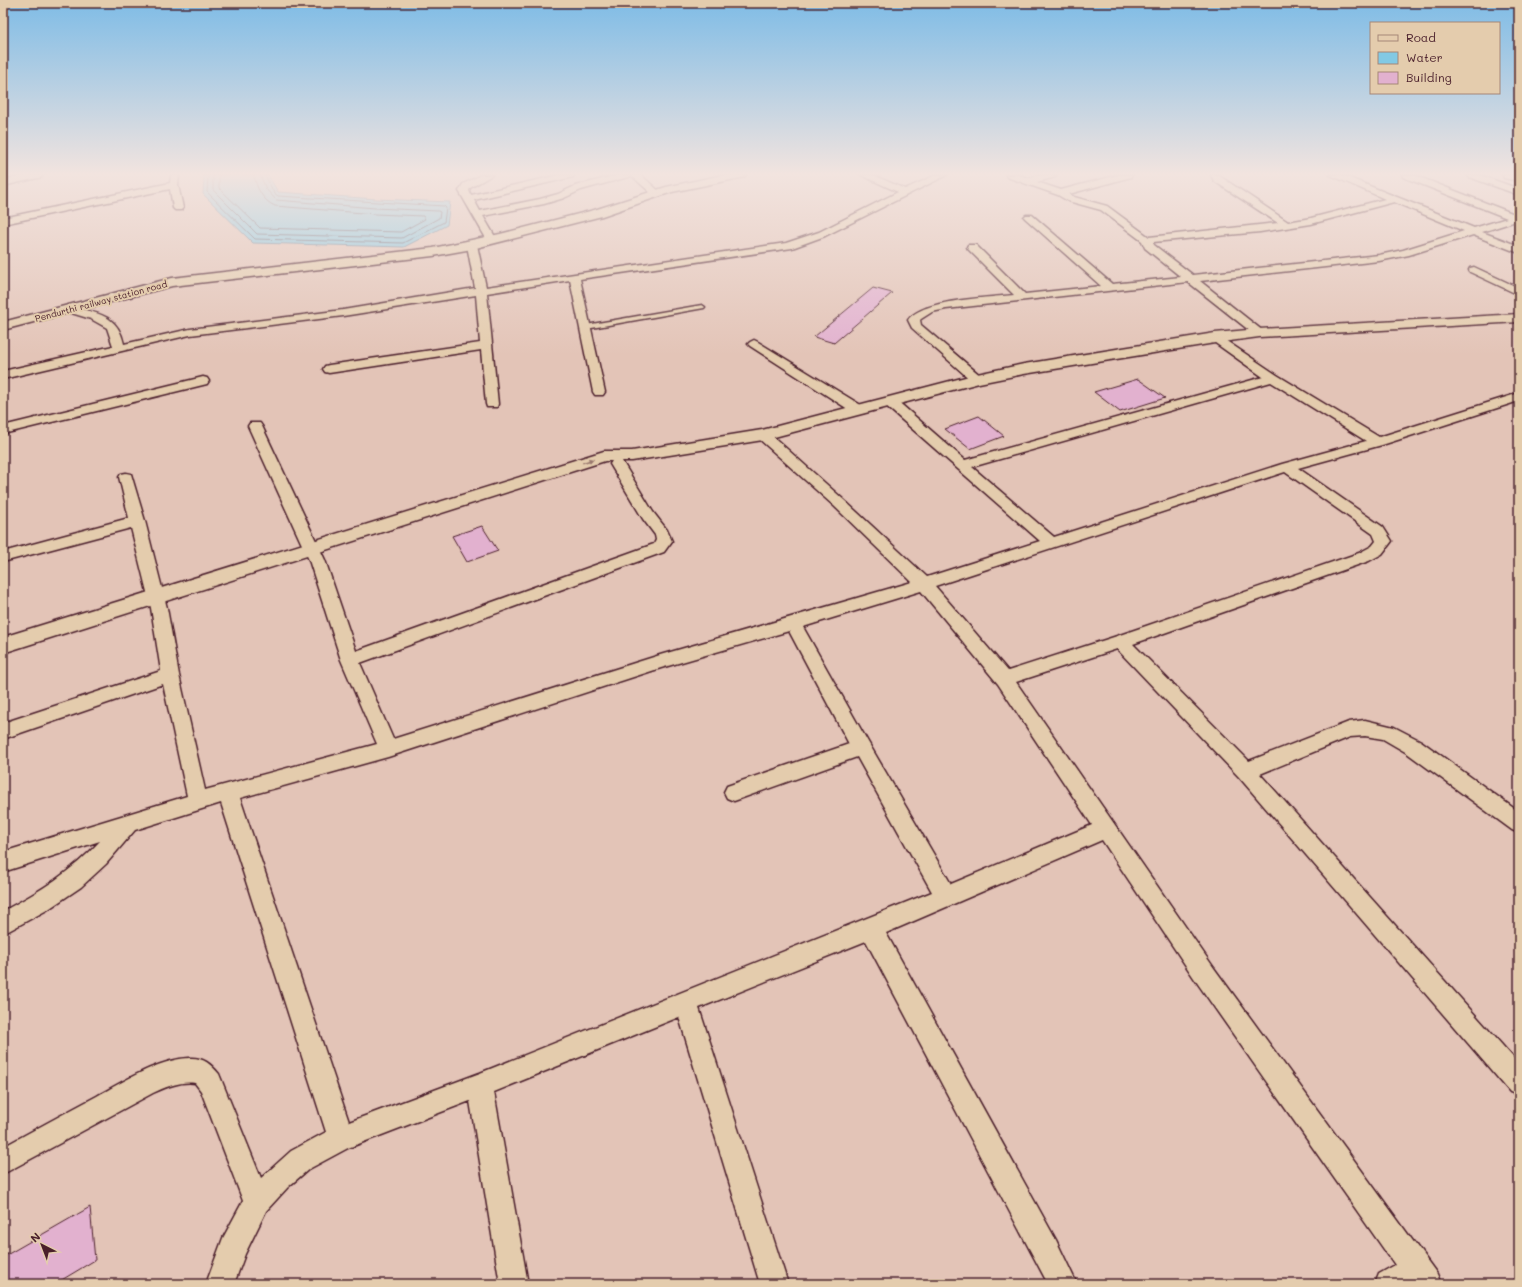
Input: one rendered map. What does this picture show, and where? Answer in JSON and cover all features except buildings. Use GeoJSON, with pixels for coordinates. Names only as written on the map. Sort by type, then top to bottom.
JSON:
{"type":"FeatureCollection","features":[{"type":"Feature","properties":{"kind":"street"},"geometry":{"type":"LineString","coordinates":[[489,235],[492,240]]}},
{"type":"Feature","properties":{"kind":"street","name":"Pendurthi railway station road"},"geometry":{"type":"LineString","coordinates":[[3,326],[72,310],[172,282],[433,252],[472,245],[512,235]]}},
{"type":"Feature","properties":{"kind":"street"},"geometry":{"type":"LineString","coordinates":[[3,375],[190,332],[320,317],[574,276],[788,246],[819,235]]}},
{"type":"Feature","properties":{"kind":"street"},"geometry":{"type":"LineString","coordinates":[[1050,235],[1110,288]]}},
{"type":"Feature","properties":{"kind":"street"},"geometry":{"type":"LineString","coordinates":[[1140,235],[1147,240],[1149,246],[1259,333]]}},
{"type":"Feature","properties":{"kind":"street"},"geometry":{"type":"LineString","coordinates":[[1147,240],[1198,235]]}},
{"type":"Feature","properties":{"kind":"street"},"geometry":{"type":"LineString","coordinates":[[977,379],[916,326],[914,320],[923,312],[934,308],[1379,258],[1405,253],[1460,235]]}},
{"type":"Feature","properties":{"kind":"street"},"geometry":{"type":"LineString","coordinates":[[1483,235],[1519,250]]}},
{"type":"Feature","properties":{"kind":"street"},"geometry":{"type":"LineString","coordinates":[[472,245],[481,291],[492,404]]}},
{"type":"Feature","properties":{"kind":"street"},"geometry":{"type":"LineString","coordinates":[[972,246],[1023,298]]}},
{"type":"Feature","properties":{"kind":"street"},"geometry":{"type":"LineString","coordinates":[[1474,270],[1519,292]]}},
{"type":"Feature","properties":{"kind":"street"},"geometry":{"type":"LineString","coordinates":[[574,276],[599,392]]}},
{"type":"Feature","properties":{"kind":"street"},"geometry":{"type":"LineString","coordinates":[[72,310],[93,316],[109,323],[114,329],[119,348]]}},
{"type":"Feature","properties":{"kind":"street"},"geometry":{"type":"LineString","coordinates":[[3,645],[157,603],[315,554],[603,470],[625,460],[764,435],[977,379],[1032,367],[1215,338],[1259,333],[1519,318]]}},
{"type":"Feature","properties":{"kind":"street"},"geometry":{"type":"LineString","coordinates":[[1215,338],[1273,378],[1377,442]]}},
{"type":"Feature","properties":{"kind":"street"},"geometry":{"type":"LineString","coordinates":[[754,344],[860,410]]}},
{"type":"Feature","properties":{"kind":"street"},"geometry":{"type":"LineString","coordinates":[[329,369],[486,346]]}},
{"type":"Feature","properties":{"kind":"street"},"geometry":{"type":"LineString","coordinates":[[962,466],[1273,378]]}},
{"type":"Feature","properties":{"kind":"street"},"geometry":{"type":"LineString","coordinates":[[3,430],[203,381]]}},
{"type":"Feature","properties":{"kind":"street"},"geometry":{"type":"LineString","coordinates":[[3,862],[198,801],[388,749],[660,662],[793,624],[924,584],[1287,467],[1377,442],[1519,397]]}},
{"type":"Feature","properties":{"kind":"street"},"geometry":{"type":"LineString","coordinates":[[890,402],[1051,543]]}},
{"type":"Feature","properties":{"kind":"street"},"geometry":{"type":"LineString","coordinates":[[255,426],[315,554],[350,660],[388,749]]}},
{"type":"Feature","properties":{"kind":"street"},"geometry":{"type":"LineString","coordinates":[[764,435],[924,584],[1004,679],[1211,982],[1421,1276],[1389,1284]]}},
{"type":"Feature","properties":{"kind":"street"},"geometry":{"type":"LineString","coordinates":[[350,660],[659,548],[664,541],[663,535],[640,505],[632,488],[625,460]]}},
{"type":"Feature","properties":{"kind":"street"},"geometry":{"type":"LineString","coordinates":[[1004,679],[1120,642],[1364,557],[1378,550],[1384,541],[1378,531],[1287,467]]}},
{"type":"Feature","properties":{"kind":"street"},"geometry":{"type":"LineString","coordinates":[[126,477],[157,603],[170,674],[198,801]]}},
{"type":"Feature","properties":{"kind":"street"},"geometry":{"type":"LineString","coordinates":[[3,557],[138,521]]}},
{"type":"Feature","properties":{"kind":"street"},"geometry":{"type":"LineString","coordinates":[[3,658],[157,603]]}},
{"type":"Feature","properties":{"kind":"street"},"geometry":{"type":"LineString","coordinates":[[793,624],[861,748],[946,896]]}},
{"type":"Feature","properties":{"kind":"street"},"geometry":{"type":"LineString","coordinates":[[1120,642],[1246,772],[1519,1083]]}},
{"type":"Feature","properties":{"kind":"street"},"geometry":{"type":"LineString","coordinates":[[3,731],[170,674]]}},
{"type":"Feature","properties":{"kind":"street"},"geometry":{"type":"LineString","coordinates":[[1246,772],[1349,730],[1365,728],[1387,732],[1414,747],[1519,824]]}},
{"type":"Feature","properties":{"kind":"street"},"geometry":{"type":"LineString","coordinates":[[734,792],[861,748]]}},
{"type":"Feature","properties":{"kind":"street"},"geometry":{"type":"LineString","coordinates":[[228,793],[341,1138]]}},
{"type":"Feature","properties":{"kind":"street"},"geometry":{"type":"LineString","coordinates":[[3,923],[38,904],[67,884],[93,863],[128,823]]}},
{"type":"Feature","properties":{"kind":"street"},"geometry":{"type":"LineString","coordinates":[[220,1284],[233,1248],[256,1202],[279,1178],[300,1160],[341,1138],[480,1085],[686,1003],[871,928],[1106,828]]}},
{"type":"Feature","properties":{"kind":"street"},"geometry":{"type":"LineString","coordinates":[[871,928],[1063,1284]]}},
{"type":"Feature","properties":{"kind":"street"},"geometry":{"type":"LineString","coordinates":[[686,1003],[774,1284]]}},
{"type":"Feature","properties":{"kind":"street"},"geometry":{"type":"LineString","coordinates":[[3,1161],[144,1084],[170,1073],[190,1070],[202,1072],[210,1083],[256,1202]]}},
{"type":"Feature","properties":{"kind":"street"},"geometry":{"type":"LineString","coordinates":[[480,1085],[514,1284]]}},
{"type":"Feature","properties":{"kind":"lane"},"geometry":{"type":"LineString","coordinates":[[586,327],[702,307]]}},
{"type":"Feature","properties":{"kind":"water"},"geometry":{"type":"Polygon","coordinates":[[[245,235],[427,235],[404,247],[253,243],[245,235]]]}}]}
